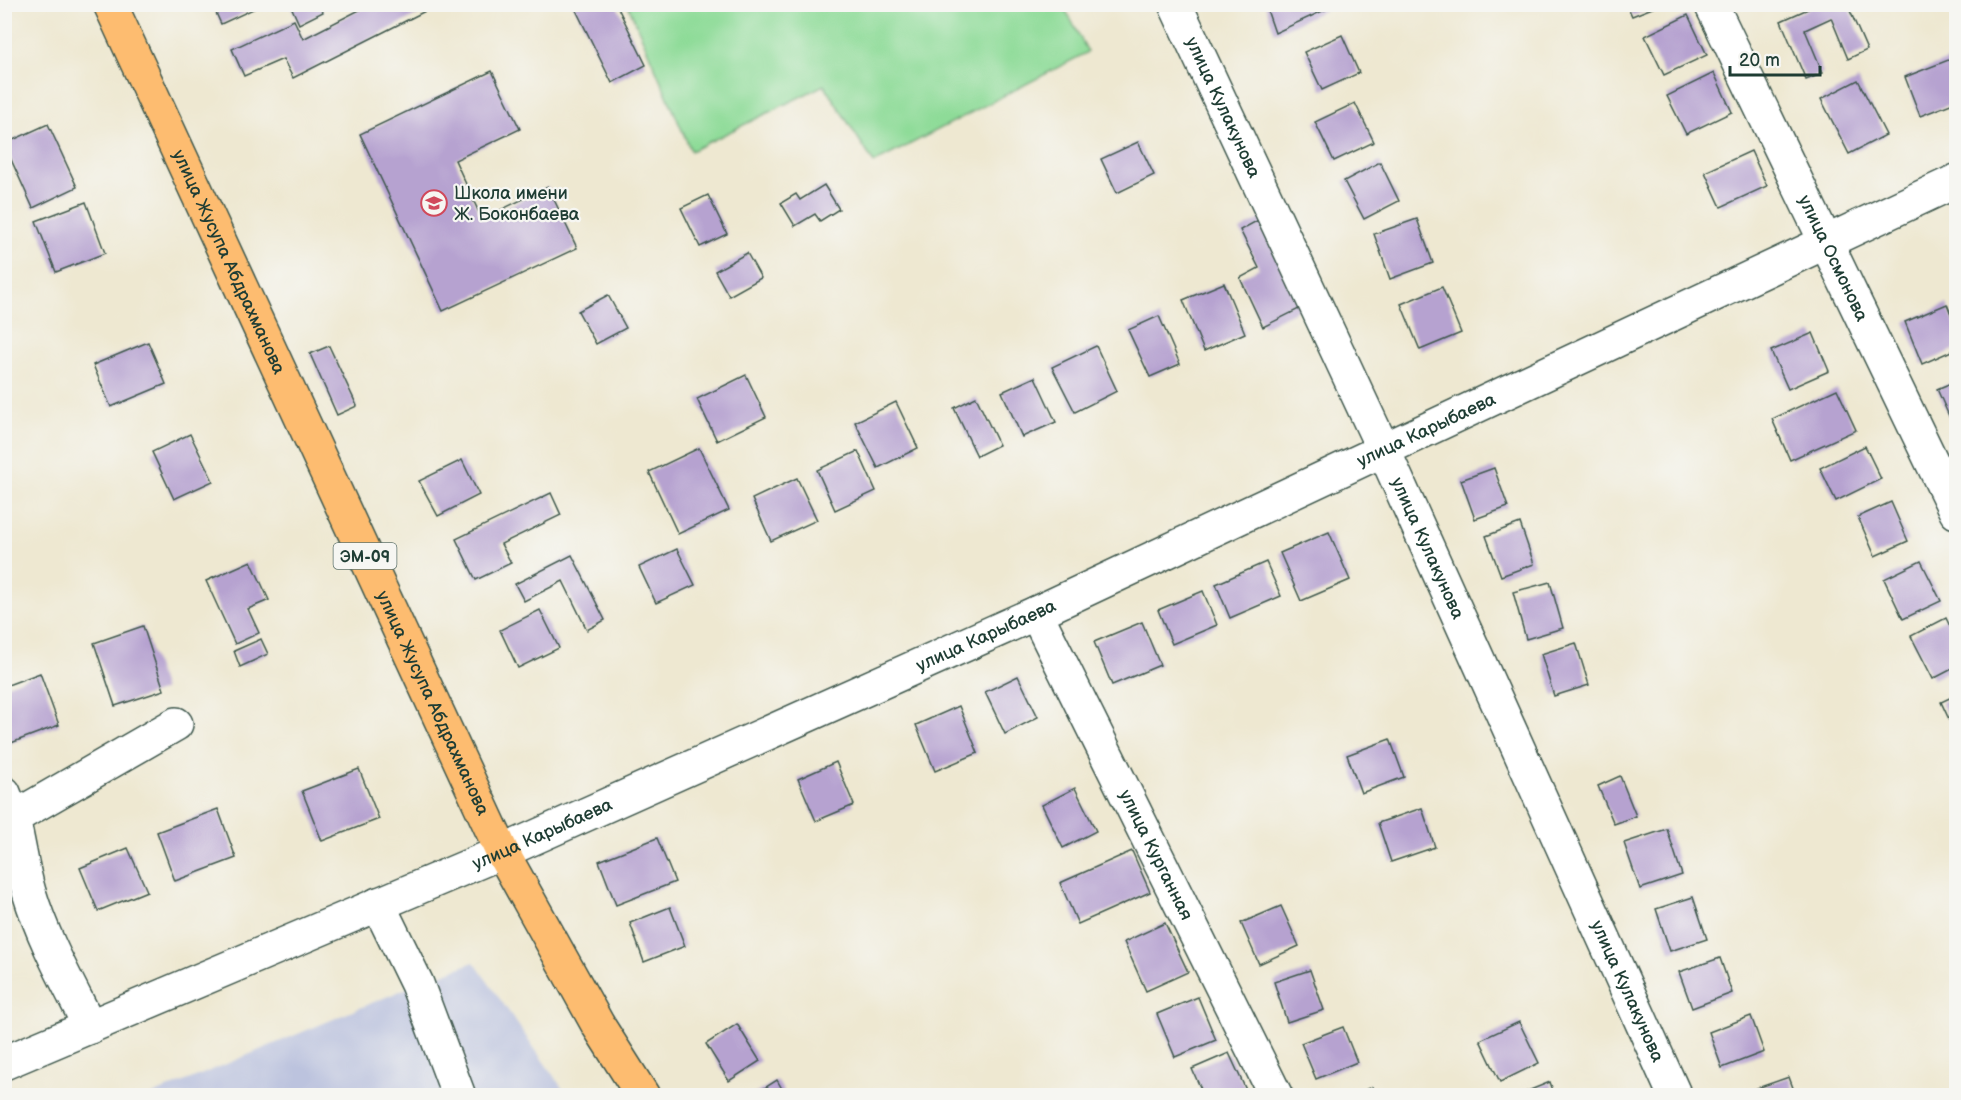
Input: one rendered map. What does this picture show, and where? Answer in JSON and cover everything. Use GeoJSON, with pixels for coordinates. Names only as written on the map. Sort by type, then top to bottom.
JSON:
{"type":"FeatureCollection","features":[{"type":"Feature","properties":{"kind":"highway","name":"улица Жусупа Абдрахманова"},"geometry":{"type":"LineString","coordinates":[[110,4],[502,852],[598,1025],[643,1095]]}},
{"type":"Feature","properties":{"kind":"street","name":"улица Кулакунова"},"geometry":{"type":"LineString","coordinates":[[1175,4],[1384,451],[1675,1095]]}},
{"type":"Feature","properties":{"kind":"street","name":"улица Осмонова"},"geometry":{"type":"LineString","coordinates":[[1711,4],[1956,512]]}},
{"type":"Feature","properties":{"kind":"street","name":"улица Карыбаева"},"geometry":{"type":"LineString","coordinates":[[4,1063],[502,852],[1036,613],[1956,181]]}},
{"type":"Feature","properties":{"kind":"street","name":"улица Курганная"},"geometry":{"type":"LineString","coordinates":[[1036,613],[1276,1095]]}},
{"type":"Feature","properties":{"kind":"street"},"geometry":{"type":"LineString","coordinates":[[90,1027],[51,949],[29,891],[9,806],[176,724]]}},
{"type":"Feature","properties":{"kind":"street"},"geometry":{"type":"LineString","coordinates":[[378,904],[417,984],[459,1095]]}},
{"type":"Feature","properties":{"kind":"shaded area"},"geometry":{"type":"Polygon","coordinates":[[[474,962],[567,1095],[150,1096],[417,984],[474,962]]]}},
{"type":"Feature","properties":{"kind":"green space"},"geometry":{"type":"Polygon","coordinates":[[[628,5],[1063,5],[1088,52],[874,163],[824,85],[691,151],[628,5]]]}},
{"type":"Feature","properties":{"kind":"building"},"geometry":{"type":"Polygon","coordinates":[[[212,4],[264,4],[221,24],[212,4]]]}},
{"type":"Feature","properties":{"kind":"building"},"geometry":{"type":"Polygon","coordinates":[[[290,4],[319,4],[323,12],[299,24],[290,4]]]}},
{"type":"Feature","properties":{"kind":"building"},"geometry":{"type":"Polygon","coordinates":[[[371,4],[439,4],[293,78],[283,59],[244,76],[232,49],[294,20],[303,39],[371,4]]]}},
{"type":"Feature","properties":{"kind":"building"},"geometry":{"type":"Polygon","coordinates":[[[573,4],[616,4],[646,65],[612,83],[573,4]]]}},
{"type":"Feature","properties":{"kind":"building"},"geometry":{"type":"Polygon","coordinates":[[[1265,4],[1324,4],[1327,9],[1275,33],[1265,4]]]}},
{"type":"Feature","properties":{"kind":"building"},"geometry":{"type":"Polygon","coordinates":[[[1819,4],[1847,4],[1867,50],[1848,59],[1831,18],[1805,30],[1823,73],[1806,80],[1781,21],[1819,4]]]}},
{"type":"Feature","properties":{"kind":"building"},"geometry":{"type":"Polygon","coordinates":[[[1627,5],[1660,5],[1632,16],[1627,5]]]}},
{"type":"Feature","properties":{"kind":"building"},"geometry":{"type":"Polygon","coordinates":[[[1688,15],[1707,55],[1664,75],[1645,36],[1688,15]]]}},
{"type":"Feature","properties":{"kind":"building"},"geometry":{"type":"Polygon","coordinates":[[[1342,35],[1359,73],[1322,90],[1304,52],[1342,35]]]}},
{"type":"Feature","properties":{"kind":"building"},"geometry":{"type":"Polygon","coordinates":[[[1956,57],[1956,102],[1920,116],[1905,77],[1956,57]]]}},
{"type":"Feature","properties":{"kind":"building","name":"Школа имени Ж. Боконбаева"},"geometry":{"type":"Polygon","coordinates":[[[492,71],[520,129],[455,160],[482,219],[548,187],[577,248],[443,311],[360,134],[492,71]]]}},
{"type":"Feature","properties":{"kind":"building"},"geometry":{"type":"Polygon","coordinates":[[[1714,73],[1732,112],[1686,134],[1667,96],[1714,73]]]}},
{"type":"Feature","properties":{"kind":"building"},"geometry":{"type":"Polygon","coordinates":[[[1858,80],[1886,135],[1849,154],[1821,99],[1858,80]]]}},
{"type":"Feature","properties":{"kind":"building"},"geometry":{"type":"Polygon","coordinates":[[[1355,103],[1374,142],[1334,161],[1315,122],[1355,103]]]}},
{"type":"Feature","properties":{"kind":"building"},"geometry":{"type":"Polygon","coordinates":[[[48,124],[77,187],[33,208],[4,144],[48,124]]]}},
{"type":"Feature","properties":{"kind":"building"},"geometry":{"type":"Polygon","coordinates":[[[1138,142],[1154,175],[1117,193],[1101,159],[1138,142]]]}},
{"type":"Feature","properties":{"kind":"building"},"geometry":{"type":"Polygon","coordinates":[[[1751,151],[1767,186],[1721,207],[1705,172],[1751,151]]]}},
{"type":"Feature","properties":{"kind":"building"},"geometry":{"type":"Polygon","coordinates":[[[1380,162],[1399,201],[1364,219],[1344,181],[1380,162]]]}},
{"type":"Feature","properties":{"kind":"building"},"geometry":{"type":"Polygon","coordinates":[[[824,185],[839,209],[820,221],[815,214],[795,226],[781,203],[796,194],[800,200],[824,185]]]}},
{"type":"Feature","properties":{"kind":"building"},"geometry":{"type":"Polygon","coordinates":[[[708,195],[727,234],[700,247],[681,208],[708,195]]]}},
{"type":"Feature","properties":{"kind":"building"},"geometry":{"type":"Polygon","coordinates":[[[86,202],[105,253],[56,272],[36,221],[86,202]]]}},
{"type":"Feature","properties":{"kind":"building"},"geometry":{"type":"Polygon","coordinates":[[[1266,216],[1309,304],[1263,327],[1240,278],[1259,268],[1240,230],[1266,216]]]}},
{"type":"Feature","properties":{"kind":"building"},"geometry":{"type":"Polygon","coordinates":[[[1417,219],[1433,263],[1390,279],[1374,234],[1417,219]]]}},
{"type":"Feature","properties":{"kind":"building"},"geometry":{"type":"Polygon","coordinates":[[[747,253],[761,278],[729,296],[715,271],[747,253]]]}},
{"type":"Feature","properties":{"kind":"building"},"geometry":{"type":"Polygon","coordinates":[[[1224,283],[1245,333],[1204,351],[1183,300],[1224,283]]]}},
{"type":"Feature","properties":{"kind":"building"},"geometry":{"type":"Polygon","coordinates":[[[1442,287],[1461,333],[1420,350],[1401,304],[1442,287]]]}},
{"type":"Feature","properties":{"kind":"building"},"geometry":{"type":"Polygon","coordinates":[[[608,295],[626,328],[596,344],[578,311],[608,295]]]}},
{"type":"Feature","properties":{"kind":"building"},"geometry":{"type":"Polygon","coordinates":[[[1947,304],[1956,327],[1956,349],[1922,364],[1905,322],[1947,304]]]}},
{"type":"Feature","properties":{"kind":"building"},"geometry":{"type":"Polygon","coordinates":[[[1159,316],[1180,364],[1150,377],[1128,330],[1159,316]]]}},
{"type":"Feature","properties":{"kind":"building"},"geometry":{"type":"Polygon","coordinates":[[[1813,333],[1829,371],[1788,389],[1771,351],[1813,333]]]}},
{"type":"Feature","properties":{"kind":"building"},"geometry":{"type":"Polygon","coordinates":[[[148,342],[166,384],[111,407],[93,365],[148,342]]]}},
{"type":"Feature","properties":{"kind":"building"},"geometry":{"type":"Polygon","coordinates":[[[329,346],[357,406],[337,415],[310,354],[329,346]]]}},
{"type":"Feature","properties":{"kind":"building"},"geometry":{"type":"Polygon","coordinates":[[[1096,346],[1117,391],[1075,412],[1052,367],[1096,346]]]}},
{"type":"Feature","properties":{"kind":"building"},"geometry":{"type":"Polygon","coordinates":[[[746,375],[766,417],[717,441],[697,399],[746,375]]]}},
{"type":"Feature","properties":{"kind":"building"},"geometry":{"type":"Polygon","coordinates":[[[1035,377],[1056,422],[1022,437],[1002,392],[1035,377]]]}},
{"type":"Feature","properties":{"kind":"building"},"geometry":{"type":"Polygon","coordinates":[[[1956,381],[1956,423],[1953,425],[1937,389],[1956,381]]]}},
{"type":"Feature","properties":{"kind":"building"},"geometry":{"type":"Polygon","coordinates":[[[1837,389],[1856,430],[1790,460],[1772,419],[1837,389]]]}},
{"type":"Feature","properties":{"kind":"building"},"geometry":{"type":"Polygon","coordinates":[[[976,397],[999,445],[977,456],[954,408],[976,397]]]}},
{"type":"Feature","properties":{"kind":"building"},"geometry":{"type":"Polygon","coordinates":[[[896,402],[918,448],[878,468],[855,422],[896,402]]]}},
{"type":"Feature","properties":{"kind":"building"},"geometry":{"type":"Polygon","coordinates":[[[190,434],[213,481],[174,499],[152,452],[190,434]]]}},
{"type":"Feature","properties":{"kind":"building"},"geometry":{"type":"Polygon","coordinates":[[[1865,446],[1881,479],[1836,501],[1820,468],[1865,446]]]}},
{"type":"Feature","properties":{"kind":"building"},"geometry":{"type":"Polygon","coordinates":[[[699,448],[729,510],[678,534],[649,472],[699,448]]]}},
{"type":"Feature","properties":{"kind":"building"},"geometry":{"type":"Polygon","coordinates":[[[858,451],[876,491],[835,510],[817,470],[858,451]]]}},
{"type":"Feature","properties":{"kind":"building"},"geometry":{"type":"Polygon","coordinates":[[[462,460],[479,495],[438,516],[419,481],[462,460]]]}},
{"type":"Feature","properties":{"kind":"building"},"geometry":{"type":"Polygon","coordinates":[[[1494,468],[1508,507],[1475,519],[1461,480],[1494,468]]]}},
{"type":"Feature","properties":{"kind":"building"},"geometry":{"type":"Polygon","coordinates":[[[797,478],[817,520],[771,541],[752,499],[797,478]]]}},
{"type":"Feature","properties":{"kind":"building"},"geometry":{"type":"Polygon","coordinates":[[[551,493],[561,515],[501,544],[511,563],[476,580],[456,539],[551,493]]]}},
{"type":"Feature","properties":{"kind":"building"},"geometry":{"type":"Polygon","coordinates":[[[1891,502],[1908,541],[1875,556],[1858,517],[1891,502]]]}},
{"type":"Feature","properties":{"kind":"building"},"geometry":{"type":"Polygon","coordinates":[[[1520,523],[1534,564],[1501,576],[1486,536],[1520,523]]]}},
{"type":"Feature","properties":{"kind":"building"},"geometry":{"type":"Polygon","coordinates":[[[1329,532],[1350,580],[1301,601],[1280,553],[1329,532]]]}},
{"type":"Feature","properties":{"kind":"building"},"geometry":{"type":"Polygon","coordinates":[[[677,549],[695,585],[656,603],[639,567],[677,549]]]}},
{"type":"Feature","properties":{"kind":"building"},"geometry":{"type":"Polygon","coordinates":[[[572,555],[605,620],[587,630],[563,581],[524,601],[515,584],[572,555]]]}},
{"type":"Feature","properties":{"kind":"building"},"geometry":{"type":"Polygon","coordinates":[[[251,561],[269,600],[248,609],[259,633],[235,644],[206,581],[251,561]]]}},
{"type":"Feature","properties":{"kind":"building"},"geometry":{"type":"Polygon","coordinates":[[[1921,561],[1941,601],[1903,619],[1884,579],[1921,561]]]}},
{"type":"Feature","properties":{"kind":"building"},"geometry":{"type":"Polygon","coordinates":[[[1266,562],[1281,596],[1230,618],[1216,584],[1266,562]]]}},
{"type":"Feature","properties":{"kind":"building"},"geometry":{"type":"Polygon","coordinates":[[[1550,582],[1563,628],[1526,639],[1513,592],[1550,582]]]}},
{"type":"Feature","properties":{"kind":"building"},"geometry":{"type":"Polygon","coordinates":[[[1203,591],[1217,625],[1172,644],[1158,610],[1203,591]]]}},
{"type":"Feature","properties":{"kind":"building"},"geometry":{"type":"Polygon","coordinates":[[[540,610],[559,648],[518,668],[500,630],[540,610]]]}},
{"type":"Feature","properties":{"kind":"building"},"geometry":{"type":"Polygon","coordinates":[[[1946,618],[1956,639],[1956,667],[1933,679],[1911,636],[1946,618]]]}},
{"type":"Feature","properties":{"kind":"building"},"geometry":{"type":"Polygon","coordinates":[[[1142,622],[1160,665],[1112,685],[1094,642],[1142,622]]]}},
{"type":"Feature","properties":{"kind":"building"},"geometry":{"type":"Polygon","coordinates":[[[143,626],[164,690],[115,706],[94,643],[143,626]]]}},
{"type":"Feature","properties":{"kind":"building"},"geometry":{"type":"Polygon","coordinates":[[[261,639],[268,654],[240,667],[234,651],[261,639]]]}},
{"type":"Feature","properties":{"kind":"building"},"geometry":{"type":"Polygon","coordinates":[[[1576,643],[1589,685],[1554,696],[1541,654],[1576,643]]]}},
{"type":"Feature","properties":{"kind":"building"},"geometry":{"type":"Polygon","coordinates":[[[40,673],[59,725],[11,743],[5,725],[5,686],[40,673]]]}},
{"type":"Feature","properties":{"kind":"building"},"geometry":{"type":"Polygon","coordinates":[[[1018,676],[1038,717],[1005,734],[985,692],[1018,676]]]}},
{"type":"Feature","properties":{"kind":"building"},"geometry":{"type":"Polygon","coordinates":[[[1956,695],[1956,732],[1955,732],[1941,702],[1956,695]]]}},
{"type":"Feature","properties":{"kind":"building"},"geometry":{"type":"Polygon","coordinates":[[[959,706],[978,753],[935,771],[916,725],[959,706]]]}},
{"type":"Feature","properties":{"kind":"building"},"geometry":{"type":"Polygon","coordinates":[[[1390,739],[1404,777],[1361,793],[1347,755],[1390,739]]]}},
{"type":"Feature","properties":{"kind":"building"},"geometry":{"type":"Polygon","coordinates":[[[836,762],[854,805],[816,821],[798,779],[836,762]]]}},
{"type":"Feature","properties":{"kind":"building"},"geometry":{"type":"Polygon","coordinates":[[[359,769],[379,819],[322,841],[302,791],[359,769]]]}},
{"type":"Feature","properties":{"kind":"building"},"geometry":{"type":"Polygon","coordinates":[[[1620,776],[1636,816],[1614,824],[1598,786],[1620,776]]]}},
{"type":"Feature","properties":{"kind":"building"},"geometry":{"type":"Polygon","coordinates":[[[1075,788],[1096,831],[1063,848],[1042,805],[1075,788]]]}},
{"type":"Feature","properties":{"kind":"building"},"geometry":{"type":"Polygon","coordinates":[[[1422,808],[1435,847],[1391,862],[1378,823],[1422,808]]]}},
{"type":"Feature","properties":{"kind":"building"},"geometry":{"type":"Polygon","coordinates":[[[218,809],[236,858],[175,881],[157,832],[218,809]]]}},
{"type":"Feature","properties":{"kind":"building"},"geometry":{"type":"Polygon","coordinates":[[[1667,829],[1682,875],[1640,889],[1624,843],[1667,829]]]}},
{"type":"Feature","properties":{"kind":"building"},"geometry":{"type":"Polygon","coordinates":[[[657,838],[675,882],[616,905],[599,861],[657,838]]]}},
{"type":"Feature","properties":{"kind":"building"},"geometry":{"type":"Polygon","coordinates":[[[128,848],[147,891],[98,911],[80,868],[128,848]]]}},
{"type":"Feature","properties":{"kind":"building"},"geometry":{"type":"Polygon","coordinates":[[[1132,851],[1150,892],[1078,924],[1060,883],[1132,851]]]}},
{"type":"Feature","properties":{"kind":"building"},"geometry":{"type":"Polygon","coordinates":[[[1693,897],[1707,939],[1670,951],[1656,909],[1693,897]]]}},
{"type":"Feature","properties":{"kind":"building"},"geometry":{"type":"Polygon","coordinates":[[[1281,906],[1299,946],[1259,964],[1241,923],[1281,906]]]}},
{"type":"Feature","properties":{"kind":"building"},"geometry":{"type":"Polygon","coordinates":[[[670,907],[685,946],[644,962],[630,923],[670,907]]]}},
{"type":"Feature","properties":{"kind":"building"},"geometry":{"type":"Polygon","coordinates":[[[1165,923],[1188,972],[1146,991],[1124,942],[1165,923]]]}},
{"type":"Feature","properties":{"kind":"building"},"geometry":{"type":"Polygon","coordinates":[[[1720,958],[1732,993],[1692,1008],[1679,972],[1720,958]]]}},
{"type":"Feature","properties":{"kind":"building"},"geometry":{"type":"Polygon","coordinates":[[[1310,970],[1324,1010],[1287,1022],[1274,982],[1310,970]]]}},
{"type":"Feature","properties":{"kind":"building"},"geometry":{"type":"Polygon","coordinates":[[[1198,997],[1216,1040],[1175,1057],[1157,1014],[1198,997]]]}},
{"type":"Feature","properties":{"kind":"building"},"geometry":{"type":"Polygon","coordinates":[[[1751,1016],[1764,1052],[1722,1068],[1709,1032],[1751,1016]]]}},
{"type":"Feature","properties":{"kind":"building"},"geometry":{"type":"Polygon","coordinates":[[[1519,1022],[1539,1063],[1500,1082],[1480,1040],[1519,1022]]]}},
{"type":"Feature","properties":{"kind":"building"},"geometry":{"type":"Polygon","coordinates":[[[737,1024],[760,1061],[729,1081],[706,1044],[737,1024]]]}},
{"type":"Feature","properties":{"kind":"building"},"geometry":{"type":"Polygon","coordinates":[[[1343,1027],[1357,1062],[1316,1079],[1301,1043],[1343,1027]]]}},
{"type":"Feature","properties":{"kind":"building"},"geometry":{"type":"Polygon","coordinates":[[[1229,1053],[1246,1090],[1233,1096],[1204,1096],[1192,1069],[1229,1053]]]}},
{"type":"Feature","properties":{"kind":"building"},"geometry":{"type":"Polygon","coordinates":[[[1789,1077],[1796,1096],[1741,1096],[1740,1094],[1789,1077]]]}},
{"type":"Feature","properties":{"kind":"building"},"geometry":{"type":"Polygon","coordinates":[[[777,1080],[786,1096],[752,1096],[777,1080]]]}},
{"type":"Feature","properties":{"kind":"building"},"geometry":{"type":"Polygon","coordinates":[[[1550,1082],[1555,1096],[1518,1096],[1518,1095],[1550,1082]]]}},
{"type":"Feature","properties":{"kind":"building"},"geometry":{"type":"Polygon","coordinates":[[[1373,1087],[1376,1096],[1351,1096],[1351,1095],[1373,1087]]]}},
{"type":"Feature","properties":{"kind":"place","name":"Школа имени Ж. Боконбаева"},"geometry":{"type":"Point","coordinates":[434,203]}}]}
